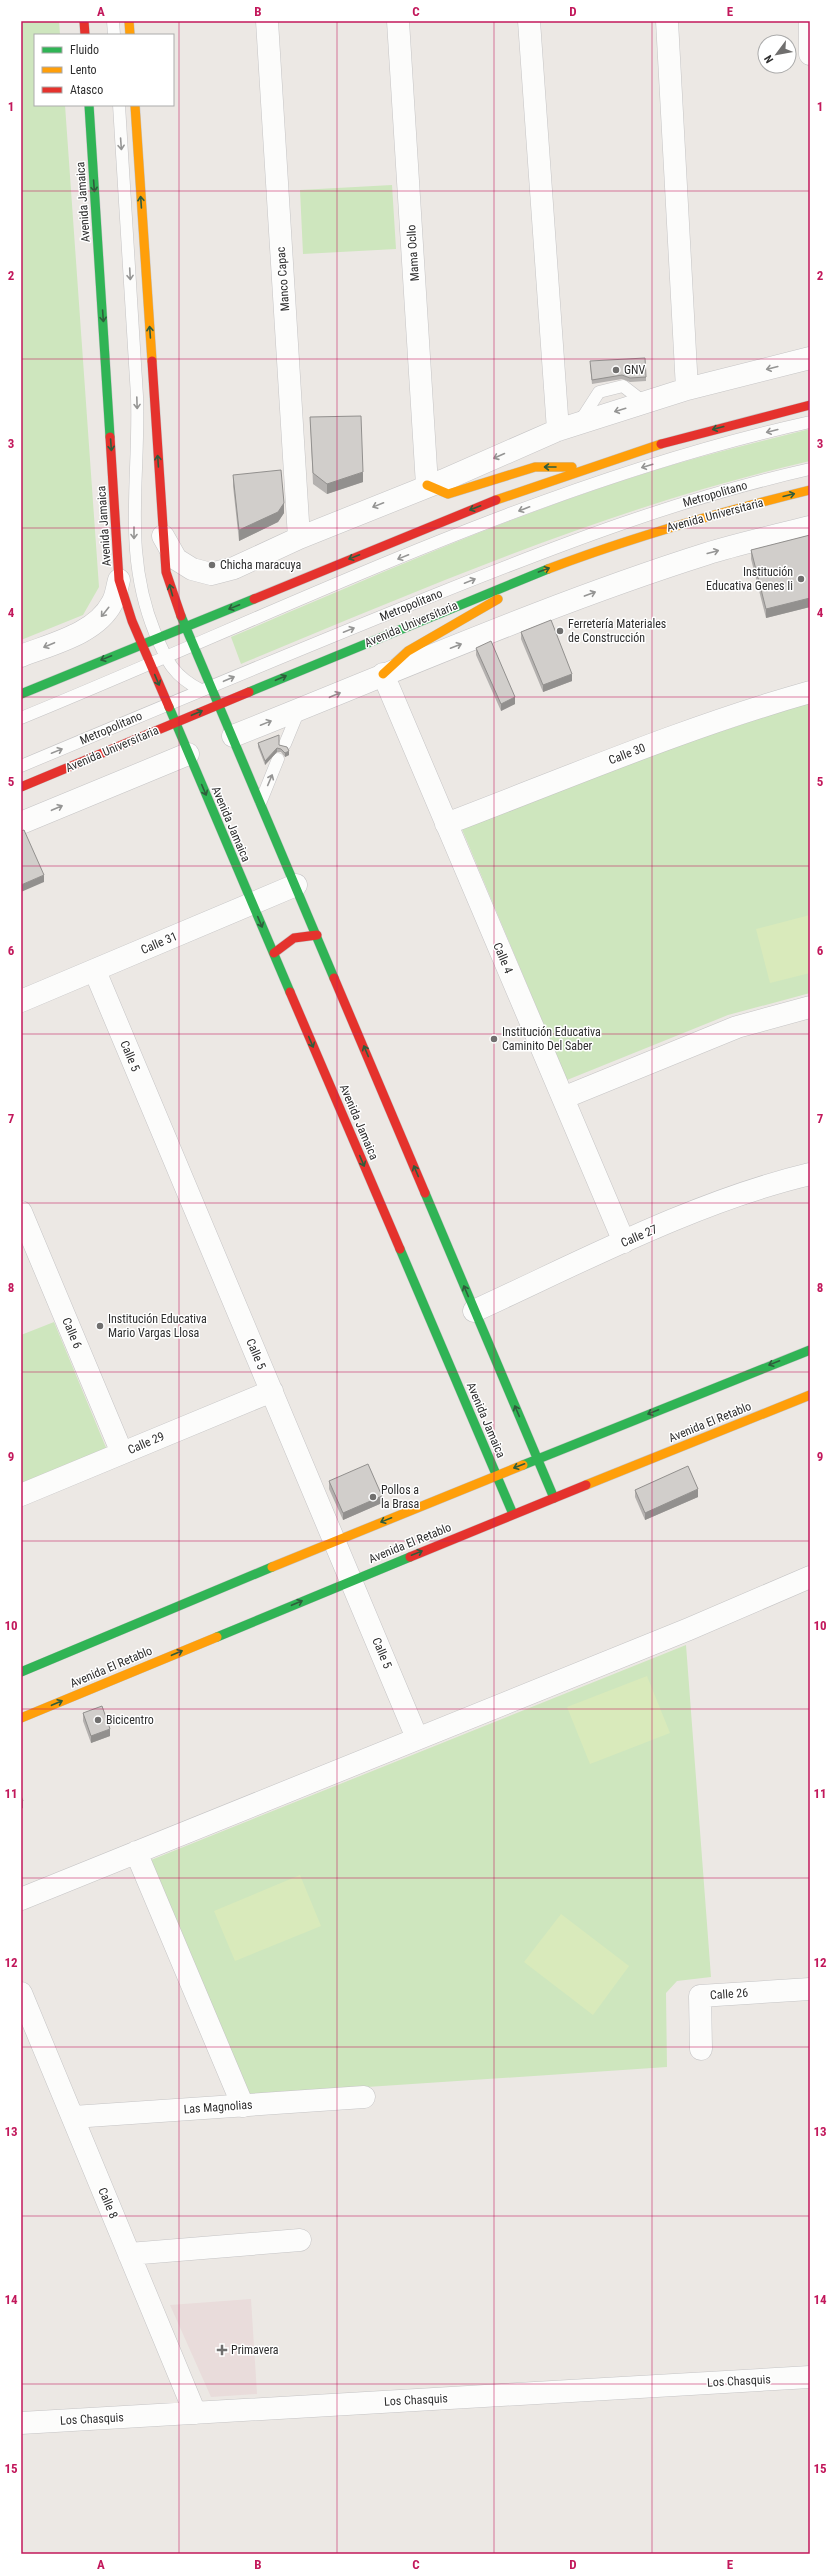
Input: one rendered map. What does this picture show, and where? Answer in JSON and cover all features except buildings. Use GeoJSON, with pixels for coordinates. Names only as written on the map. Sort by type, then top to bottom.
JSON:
{"type":"FeatureCollection","features":[{"type":"Feature","properties":{"kind":"main road"},"geometry":{"type":"LineString","coordinates":[[84,21],[85,34]]}},
{"type":"Feature","properties":{"kind":"main road"},"geometry":{"type":"LineString","coordinates":[[130,21],[130,34]]}},
{"type":"Feature","properties":{"kind":"main road","name":"Avenida Jamaica"},"geometry":{"type":"LineString","coordinates":[[89,106],[119,580],[142,644],[188,754],[513,1514]]}},
{"type":"Feature","properties":{"kind":"main road"},"geometry":{"type":"LineString","coordinates":[[135,106],[163,536],[166,572],[174,599],[193,644],[206,688],[220,704],[474,1311],[554,1498]]}},
{"type":"Feature","properties":{"kind":"main road"},"geometry":{"type":"LineString","coordinates":[[21,694],[437,523],[590,467],[661,444],[810,405]]}},
{"type":"Feature","properties":{"kind":"main road"},"geometry":{"type":"LineString","coordinates":[[428,485],[448,494],[535,467],[590,467]]}},
{"type":"Feature","properties":{"kind":"main road","name":"Avenida Universitaria"},"geometry":{"type":"LineString","coordinates":[[21,787],[525,577],[628,538],[720,512],[810,490]]}},
{"type":"Feature","properties":{"kind":"main road"},"geometry":{"type":"LineString","coordinates":[[383,674],[408,651],[493,603],[525,577]]}},
{"type":"Feature","properties":{"kind":"main road"},"geometry":{"type":"LineString","coordinates":[[274,953],[294,938],[317,935]]}},
{"type":"Feature","properties":{"kind":"main road"},"geometry":{"type":"LineString","coordinates":[[21,1672],[334,1541],[810,1350]]}},
{"type":"Feature","properties":{"kind":"main road","name":"Avenida El Retablo"},"geometry":{"type":"LineString","coordinates":[[21,1718],[351,1580],[810,1395]]}},
{"type":"Feature","properties":{"kind":"street","name":"Manco Capac"},"geometry":{"type":"LineString","coordinates":[[267,21],[299,538]]}},
{"type":"Feature","properties":{"kind":"street","name":"Mama Ocllo"},"geometry":{"type":"LineString","coordinates":[[398,21],[428,485]]}},
{"type":"Feature","properties":{"kind":"street"},"geometry":{"type":"LineString","coordinates":[[529,21],[558,430]]}},
{"type":"Feature","properties":{"kind":"street"},"geometry":{"type":"LineString","coordinates":[[667,21],[687,389]]}},
{"type":"Feature","properties":{"kind":"street"},"geometry":{"type":"LineString","coordinates":[[809,24],[810,54]]}},
{"type":"Feature","properties":{"kind":"street"},"geometry":{"type":"LineString","coordinates":[[163,536],[176,559],[192,569],[211,574],[234,568],[299,538],[558,430],[687,389],[810,358]]}},
{"type":"Feature","properties":{"kind":"street"},"geometry":{"type":"LineString","coordinates":[[233,736],[383,674],[615,585],[706,554],[810,527]]}},
{"type":"Feature","properties":{"kind":"street"},"geometry":{"type":"LineString","coordinates":[[21,656],[97,622],[112,603],[119,580]]}},
{"type":"Feature","properties":{"kind":"street","name":"Calle 4"},"geometry":{"type":"LineString","coordinates":[[383,674],[624,1242]]}},
{"type":"Feature","properties":{"kind":"street","name":"Calle 30"},"geometry":{"type":"LineString","coordinates":[[446,824],[664,740],[761,706],[810,692]]}},
{"type":"Feature","properties":{"kind":"street"},"geometry":{"type":"LineString","coordinates":[[21,824],[188,754]]}},
{"type":"Feature","properties":{"kind":"street","name":"Calle 31"},"geometry":{"type":"LineString","coordinates":[[21,1001],[296,885]]}},
{"type":"Feature","properties":{"kind":"street","name":"Calle 5"},"geometry":{"type":"LineString","coordinates":[[95,971],[417,1738]]}},
{"type":"Feature","properties":{"kind":"street"},"geometry":{"type":"LineString","coordinates":[[563,1098],[737,1027],[810,1007]]}},
{"type":"Feature","properties":{"kind":"street","name":"Calle 27"},"geometry":{"type":"LineString","coordinates":[[474,1311],[624,1242],[747,1191],[810,1174]]}},
{"type":"Feature","properties":{"kind":"street","name":"Calle 6"},"geometry":{"type":"LineString","coordinates":[[21,1212],[122,1453]]}},
{"type":"Feature","properties":{"kind":"street","name":"Calle 29"},"geometry":{"type":"LineString","coordinates":[[21,1495],[272,1391]]}},
{"type":"Feature","properties":{"kind":"street"},"geometry":{"type":"LineString","coordinates":[[21,1899],[689,1629],[810,1577]]}},
{"type":"Feature","properties":{"kind":"street"},"geometry":{"type":"LineString","coordinates":[[136,1852],[243,2106]]}},
{"type":"Feature","properties":{"kind":"street","name":"Calle 26"},"geometry":{"type":"LineString","coordinates":[[701,2049],[700,1996],[810,1989]]}},
{"type":"Feature","properties":{"kind":"street","name":"Calle 8"},"geometry":{"type":"LineString","coordinates":[[21,1993],[195,2413]]}},
{"type":"Feature","properties":{"kind":"street","name":"Las Magnolias"},"geometry":{"type":"LineString","coordinates":[[73,2117],[364,2097]]}},
{"type":"Feature","properties":{"kind":"street"},"geometry":{"type":"LineString","coordinates":[[130,2254],[300,2240]]}},
{"type":"Feature","properties":{"kind":"street","name":"Los Chasquis"},"geometry":{"type":"LineString","coordinates":[[23,2418],[195,2413],[810,2377]]}},
{"type":"Feature","properties":{"kind":"lane"},"geometry":{"type":"LineString","coordinates":[[113,21],[114,34]]}},
{"type":"Feature","properties":{"kind":"lane"},"geometry":{"type":"LineString","coordinates":[[119,106],[138,434],[134,546],[140,592],[165,656],[177,675],[206,688]]}},
{"type":"Feature","properties":{"kind":"lane"},"geometry":{"type":"LineString","coordinates":[[21,718],[193,644],[556,496],[704,448],[810,422]]}},
{"type":"Feature","properties":{"kind":"lane","name":"Metropolitano"},"geometry":{"type":"LineString","coordinates":[[21,766],[206,688],[563,543],[732,489],[810,469]]}},
{"type":"Feature","properties":{"kind":"lane"},"geometry":{"type":"LineString","coordinates":[[285,744],[299,710]]}},
{"type":"Feature","properties":{"kind":"lane"},"geometry":{"type":"LineString","coordinates":[[261,801],[278,759]]}},
{"type":"Feature","properties":{"kind":"shaded area","name":"Primavera"},"geometry":{"type":"Polygon","coordinates":[[[251,2299],[257,2394],[211,2397],[170,2305],[251,2299]]]}},
{"type":"Feature","properties":{"kind":"green space"},"geometry":{"type":"Polygon","coordinates":[[[21,21],[59,21],[60,34],[34,34],[34,106],[65,106],[99,587],[83,615],[21,640],[21,21]]]}},
{"type":"Feature","properties":{"kind":"green space"},"geometry":{"type":"Polygon","coordinates":[[[392,185],[396,249],[303,254],[300,190],[392,185]]]}},
{"type":"Feature","properties":{"kind":"green space"},"geometry":{"type":"Polygon","coordinates":[[[810,429],[810,461],[737,479],[664,501],[521,550],[241,664],[231,637],[431,552],[583,494],[634,477],[700,457],[810,429]]]}},
{"type":"Feature","properties":{"kind":"green space"},"geometry":{"type":"Polygon","coordinates":[[[810,702],[810,993],[728,1015],[567,1080],[461,827],[665,750],[810,702]]]}},
{"type":"Feature","properties":{"kind":"green space"},"geometry":{"type":"Polygon","coordinates":[[[810,915],[810,973],[770,983],[756,929],[810,915]]]}},
{"type":"Feature","properties":{"kind":"green space"},"geometry":{"type":"Polygon","coordinates":[[[54,1322],[107,1450],[21,1485],[21,1335],[54,1322]]]}},
{"type":"Feature","properties":{"kind":"green space"},"geometry":{"type":"Polygon","coordinates":[[[686,1645],[711,1977],[677,1981],[666,1993],[667,2067],[248,2095],[151,1860],[686,1645]]]}},
{"type":"Feature","properties":{"kind":"green space"},"geometry":{"type":"Polygon","coordinates":[[[647,1676],[670,1733],[590,1764],[567,1707],[647,1676]]]}},
{"type":"Feature","properties":{"kind":"green space"},"geometry":{"type":"Polygon","coordinates":[[[300,1875],[321,1926],[235,1961],[214,1911],[300,1875]]]}},
{"type":"Feature","properties":{"kind":"green space"},"geometry":{"type":"Polygon","coordinates":[[[561,1914],[629,1966],[593,2015],[524,1962],[561,1914]]]}},
{"type":"Feature","properties":{"kind":"traffic: fast"},"geometry":{"type":"LineString","coordinates":[[89,106],[110,437]]}},
{"type":"Feature","properties":{"kind":"traffic: fast"},"geometry":{"type":"LineString","coordinates":[[249,692],[548,569]]}},
{"type":"Feature","properties":{"kind":"traffic: fast"},"geometry":{"type":"LineString","coordinates":[[21,694],[254,599]]}},
{"type":"Feature","properties":{"kind":"traffic: fast"},"geometry":{"type":"LineString","coordinates":[[181,616],[334,978]]}},
{"type":"Feature","properties":{"kind":"traffic: fast"},"geometry":{"type":"LineString","coordinates":[[169,707],[290,992]]}},
{"type":"Feature","properties":{"kind":"traffic: fast"},"geometry":{"type":"LineString","coordinates":[[425,1193],[554,1498]]}},
{"type":"Feature","properties":{"kind":"traffic: fast"},"geometry":{"type":"LineString","coordinates":[[400,1249],[513,1514]]}},
{"type":"Feature","properties":{"kind":"traffic: fast"},"geometry":{"type":"LineString","coordinates":[[523,1465],[810,1350]]}},
{"type":"Feature","properties":{"kind":"traffic: fast"},"geometry":{"type":"LineString","coordinates":[[217,1637],[410,1557]]}},
{"type":"Feature","properties":{"kind":"traffic: fast"},"geometry":{"type":"LineString","coordinates":[[21,1672],[272,1567]]}},
{"type":"Feature","properties":{"kind":"traffic: slow"},"geometry":{"type":"LineString","coordinates":[[129,21],[130,34]]}},
{"type":"Feature","properties":{"kind":"traffic: slow"},"geometry":{"type":"LineString","coordinates":[[135,106],[152,361]]}},
{"type":"Feature","properties":{"kind":"traffic: slow"},"geometry":{"type":"LineString","coordinates":[[496,500],[661,444]]}},
{"type":"Feature","properties":{"kind":"traffic: slow"},"geometry":{"type":"LineString","coordinates":[[427,485],[448,494],[535,467],[572,467]]}},
{"type":"Feature","properties":{"kind":"traffic: slow"},"geometry":{"type":"LineString","coordinates":[[548,569],[678,525],[810,490]]}},
{"type":"Feature","properties":{"kind":"traffic: slow"},"geometry":{"type":"LineString","coordinates":[[383,674],[408,651],[498,599]]}},
{"type":"Feature","properties":{"kind":"traffic: slow"},"geometry":{"type":"LineString","coordinates":[[586,1485],[810,1395]]}},
{"type":"Feature","properties":{"kind":"traffic: slow"},"geometry":{"type":"LineString","coordinates":[[272,1567],[523,1465]]}},
{"type":"Feature","properties":{"kind":"traffic: slow"},"geometry":{"type":"LineString","coordinates":[[21,1718],[217,1637]]}},
{"type":"Feature","properties":{"kind":"traffic: jam"},"geometry":{"type":"LineString","coordinates":[[84,21],[85,34]]}},
{"type":"Feature","properties":{"kind":"traffic: jam"},"geometry":{"type":"LineString","coordinates":[[152,361],[166,572],[181,616]]}},
{"type":"Feature","properties":{"kind":"traffic: jam"},"geometry":{"type":"LineString","coordinates":[[661,444],[810,405]]}},
{"type":"Feature","properties":{"kind":"traffic: jam"},"geometry":{"type":"LineString","coordinates":[[110,437],[119,580],[132,621],[169,707]]}},
{"type":"Feature","properties":{"kind":"traffic: jam"},"geometry":{"type":"LineString","coordinates":[[254,599],[496,500]]}},
{"type":"Feature","properties":{"kind":"traffic: jam"},"geometry":{"type":"LineString","coordinates":[[21,787],[249,692]]}},
{"type":"Feature","properties":{"kind":"traffic: jam"},"geometry":{"type":"LineString","coordinates":[[274,953],[294,938],[317,935]]}},
{"type":"Feature","properties":{"kind":"traffic: jam"},"geometry":{"type":"LineString","coordinates":[[334,978],[425,1193]]}},
{"type":"Feature","properties":{"kind":"traffic: jam"},"geometry":{"type":"LineString","coordinates":[[290,992],[400,1249]]}},
{"type":"Feature","properties":{"kind":"traffic: jam"},"geometry":{"type":"LineString","coordinates":[[410,1557],[586,1485]]}},
{"type":"Feature","properties":{"kind":"place","name":"GNV"},"geometry":{"type":"Point","coordinates":[616,370]}},
{"type":"Feature","properties":{"kind":"place","name":"Chicha maracuya"},"geometry":{"type":"Point","coordinates":[212,565]}},
{"type":"Feature","properties":{"kind":"place","name":"Institución Educativa Genes Ii"},"geometry":{"type":"Point","coordinates":[801,579]}},
{"type":"Feature","properties":{"kind":"place","name":"Ferretería Materiales de Construcción"},"geometry":{"type":"Point","coordinates":[560,631]}},
{"type":"Feature","properties":{"kind":"place","name":"Institución Educativa Caminito Del Saber"},"geometry":{"type":"Point","coordinates":[494,1039]}},
{"type":"Feature","properties":{"kind":"place","name":"Institución Educativa Mario Vargas Llosa"},"geometry":{"type":"Point","coordinates":[100,1326]}},
{"type":"Feature","properties":{"kind":"place","name":"Pollos a la Brasa"},"geometry":{"type":"Point","coordinates":[373,1497]}},
{"type":"Feature","properties":{"kind":"place","name":"Bicicentro"},"geometry":{"type":"Point","coordinates":[98,1720]}},
{"type":"Feature","properties":{"kind":"place","name":"Primavera"},"geometry":{"type":"Point","coordinates":[222,2350]}}]}
